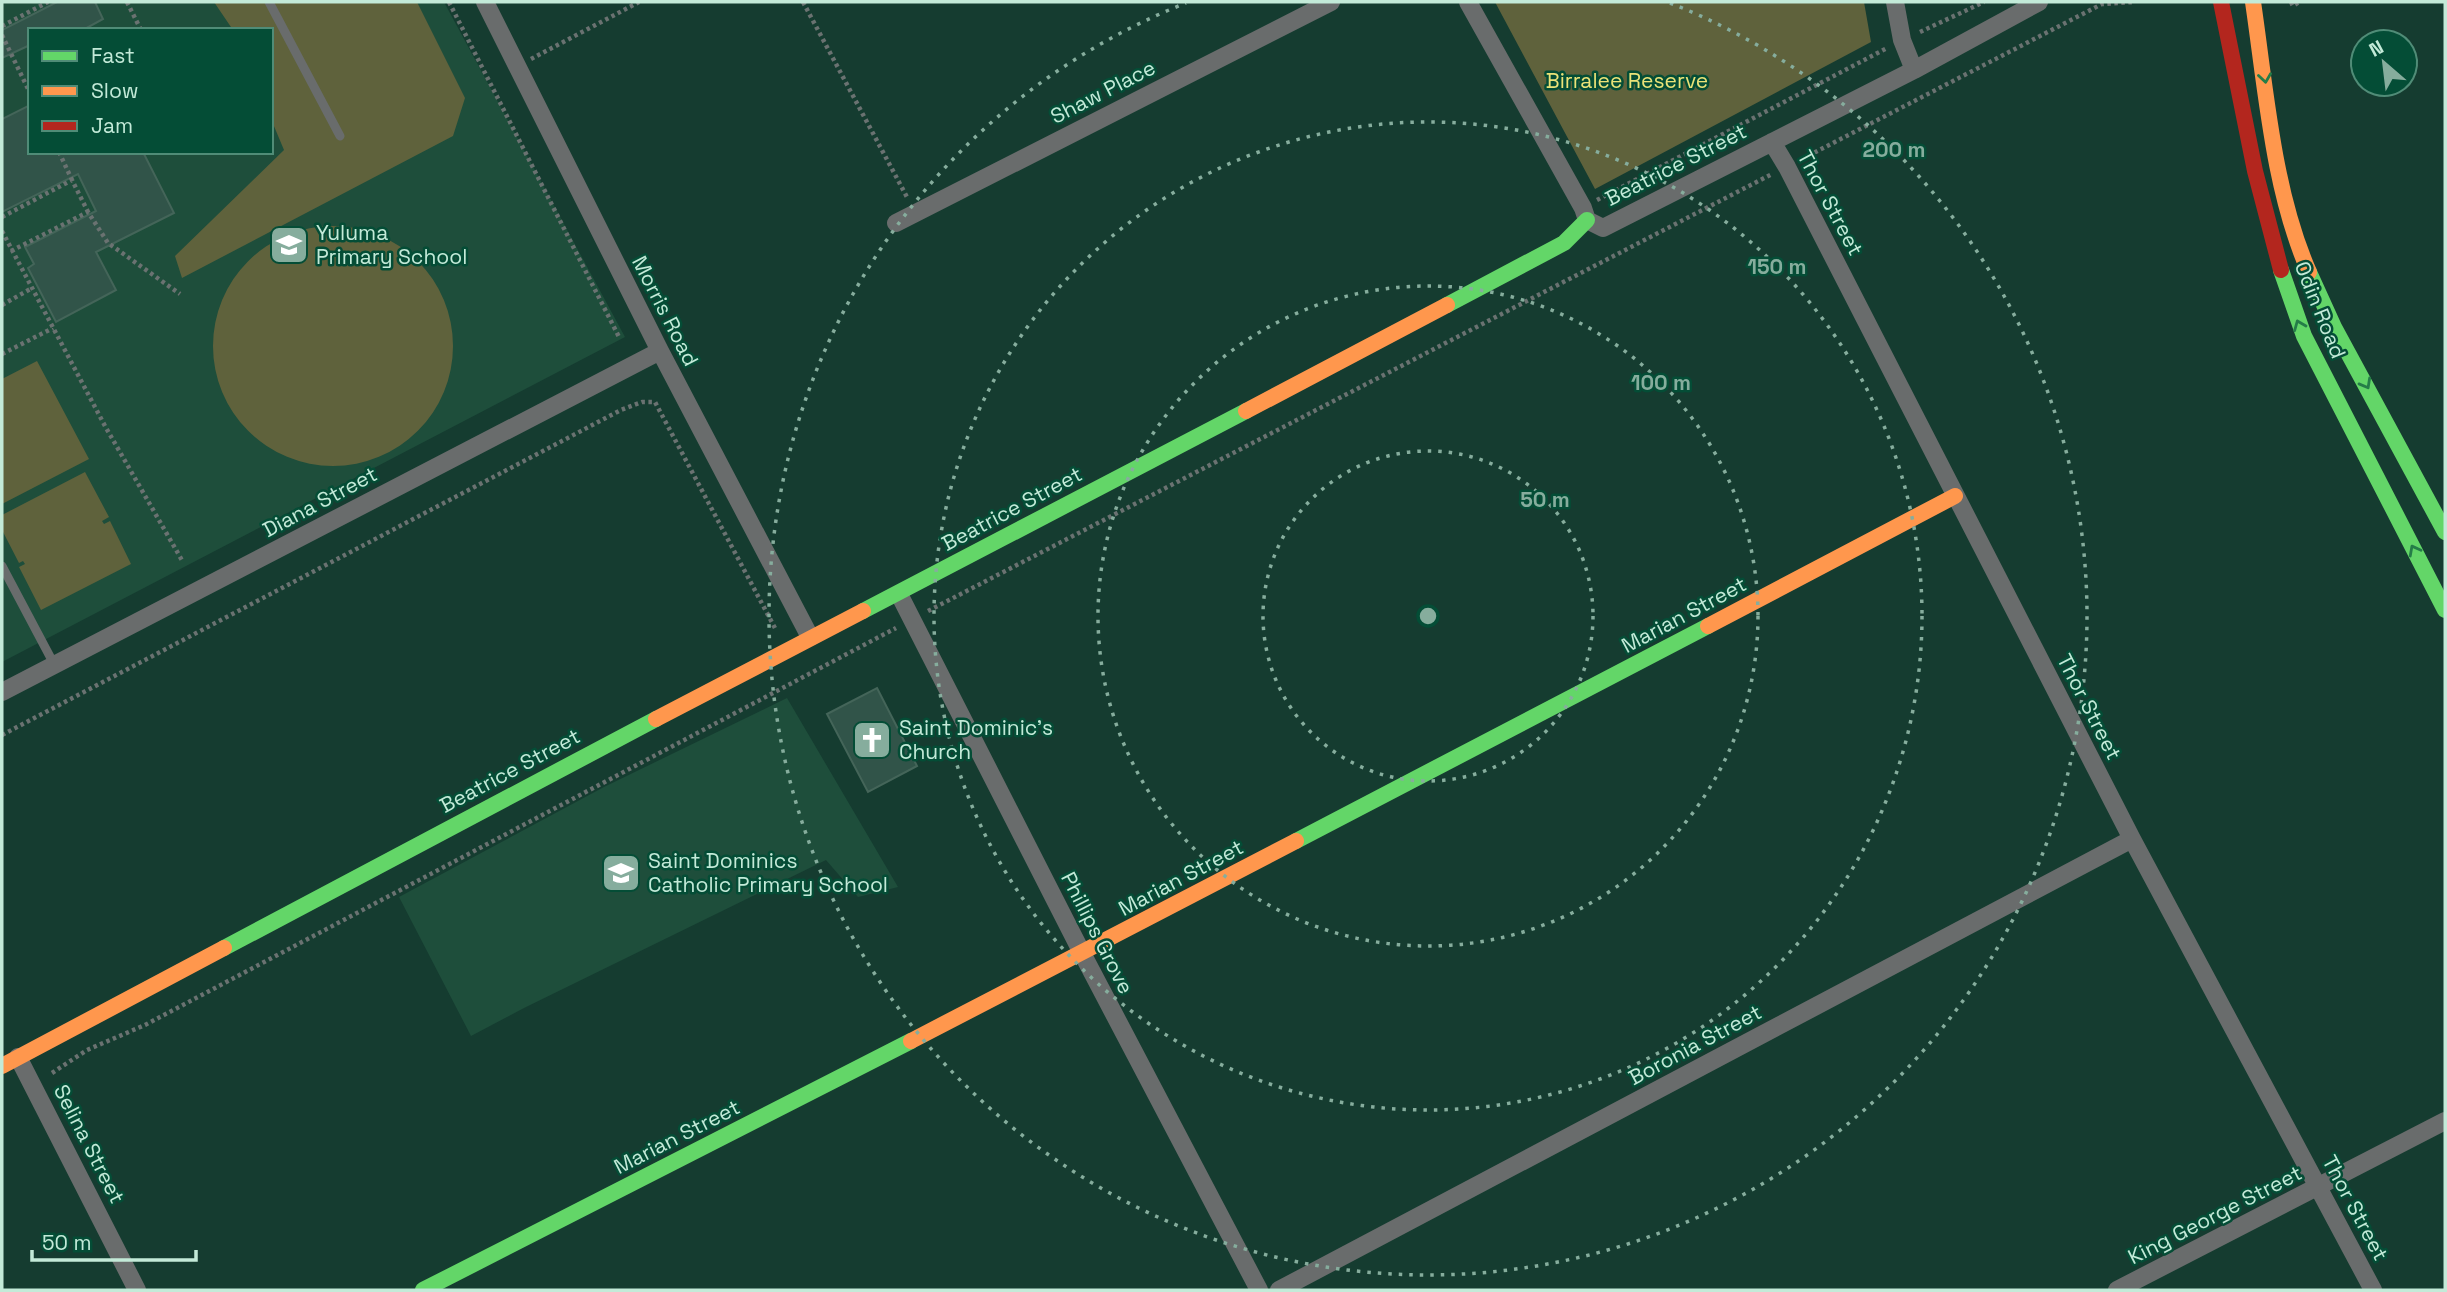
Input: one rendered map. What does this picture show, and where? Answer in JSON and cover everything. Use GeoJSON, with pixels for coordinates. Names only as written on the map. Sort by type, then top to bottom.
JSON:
{"type":"FeatureCollection","features":[{"type":"Feature","properties":{"kind":"street","name":"Morris Road"},"geometry":{"type":"LineString","coordinates":[[485,2],[660,351],[810,637]]}},
{"type":"Feature","properties":{"kind":"street","name":"Shaw Place"},"geometry":{"type":"LineString","coordinates":[[896,223],[1331,2]]}},
{"type":"Feature","properties":{"kind":"street"},"geometry":{"type":"LineString","coordinates":[[1468,2],[1585,214]]}},
{"type":"Feature","properties":{"kind":"street"},"geometry":{"type":"LineString","coordinates":[[1895,2],[1902,40],[1913,70]]}},
{"type":"Feature","properties":{"kind":"street","name":"Beatrice Street"},"geometry":{"type":"LineString","coordinates":[[10,1061],[810,637],[899,594],[1564,243],[1585,214],[1603,228],[1913,70],[2039,2]]}},
{"type":"Feature","properties":{"kind":"street","name":"Odin Road"},"geometry":{"type":"LineString","coordinates":[[2221,2],[2260,200],[2292,307],[2304,336],[2445,610]]}},
{"type":"Feature","properties":{"kind":"street"},"geometry":{"type":"LineString","coordinates":[[2225,19],[2257,5]]}},
{"type":"Feature","properties":{"kind":"street","name":"Odin Road"},"geometry":{"type":"LineString","coordinates":[[2257,5],[2277,167],[2300,251],[2334,327],[2445,532]]}},
{"type":"Feature","properties":{"kind":"street","name":"Thor Street"},"geometry":{"type":"LineString","coordinates":[[1772,142],[2132,839],[2373,1290]]}},
{"type":"Feature","properties":{"kind":"street","name":"Diana Street"},"geometry":{"type":"LineString","coordinates":[[2,692],[660,351]]}},
{"type":"Feature","properties":{"kind":"street","name":"Marian Street"},"geometry":{"type":"LineString","coordinates":[[423,1290],[1082,953],[1955,496]]}},
{"type":"Feature","properties":{"kind":"street","name":"Phillips Grove"},"geometry":{"type":"LineString","coordinates":[[899,594],[1082,953],[1259,1290]]}},
{"type":"Feature","properties":{"kind":"street","name":"Boronia Street"},"geometry":{"type":"LineString","coordinates":[[1279,1290],[2132,839]]}},
{"type":"Feature","properties":{"kind":"street","name":"Selina Street"},"geometry":{"type":"LineString","coordinates":[[10,1061],[137,1290]]}},
{"type":"Feature","properties":{"kind":"street","name":"King George Street"},"geometry":{"type":"LineString","coordinates":[[2117,1290],[2445,1121]]}},
{"type":"Feature","properties":{"kind":"lane"},"geometry":{"type":"LineString","coordinates":[[269,2],[340,136]]}},
{"type":"Feature","properties":{"kind":"lane"},"geometry":{"type":"LineString","coordinates":[[2,566],[55,666]]}},
{"type":"Feature","properties":{"kind":"path"},"geometry":{"type":"LineString","coordinates":[[2,26],[48,2]]}},
{"type":"Feature","properties":{"kind":"path"},"geometry":{"type":"LineString","coordinates":[[127,2],[140,28]]}},
{"type":"Feature","properties":{"kind":"path"},"geometry":{"type":"LineString","coordinates":[[449,2],[619,337]]}},
{"type":"Feature","properties":{"kind":"path"},"geometry":{"type":"LineString","coordinates":[[517,66],[639,2]]}},
{"type":"Feature","properties":{"kind":"path"},"geometry":{"type":"LineString","coordinates":[[803,2],[915,213]]}},
{"type":"Feature","properties":{"kind":"path"},"geometry":{"type":"LineString","coordinates":[[1585,214],[1902,40],[1984,2]]}},
{"type":"Feature","properties":{"kind":"path"},"geometry":{"type":"LineString","coordinates":[[1787,167],[2102,4],[2134,2]]}},
{"type":"Feature","properties":{"kind":"path"},"geometry":{"type":"LineString","coordinates":[[2291,2],[2293,6],[2300,2]]}},
{"type":"Feature","properties":{"kind":"path"},"geometry":{"type":"LineString","coordinates":[[2,35],[28,89]]}},
{"type":"Feature","properties":{"kind":"path"},"geometry":{"type":"LineString","coordinates":[[60,154],[88,212],[108,243],[180,294]]}},
{"type":"Feature","properties":{"kind":"path"},"geometry":{"type":"LineString","coordinates":[[2,217],[72,180]]}},
{"type":"Feature","properties":{"kind":"path"},"geometry":{"type":"LineString","coordinates":[[12,251],[88,212]]}},
{"type":"Feature","properties":{"kind":"path"},"geometry":{"type":"LineString","coordinates":[[2,231],[105,426],[183,562]]}},
{"type":"Feature","properties":{"kind":"path"},"geometry":{"type":"LineString","coordinates":[[2,304],[32,288]]}},
{"type":"Feature","properties":{"kind":"path"},"geometry":{"type":"LineString","coordinates":[[2,354],[53,327]]}},
{"type":"Feature","properties":{"kind":"path"},"geometry":{"type":"LineString","coordinates":[[2,735],[621,410],[642,402],[655,402],[780,637]]}},
{"type":"Feature","properties":{"kind":"shaded area","name":"Yuluma Primary School"},"geometry":{"type":"Polygon","coordinates":[[[2,2],[444,2],[625,337],[2,662],[2,2]]]}},
{"type":"Feature","properties":{"kind":"shaded area","name":"Saint Dominics Catholic Primary School"},"geometry":{"type":"Polygon","coordinates":[[[787,698],[898,887],[858,897],[826,860],[471,1036],[399,897],[604,787],[787,698]]]}},
{"type":"Feature","properties":{"kind":"green space"},"geometry":{"type":"Polygon","coordinates":[[[214,2],[417,2],[465,98],[453,136],[182,278],[175,256],[284,150],[273,124],[273,28],[232,28],[214,2]]]}},
{"type":"Feature","properties":{"kind":"green space","name":"Birralee Reserve"},"geometry":{"type":"Polygon","coordinates":[[[1495,2],[1864,2],[1871,42],[1595,189],[1495,2]]]}},
{"type":"Feature","properties":{"kind":"green space"},"geometry":{"type":"Polygon","coordinates":[[[333,226],[379,236],[418,261],[443,300],[453,346],[443,392],[418,431],[379,456],[333,466],[287,456],[248,431],[223,392],[213,346],[223,300],[248,261],[287,236],[333,226]]]}},
{"type":"Feature","properties":{"kind":"green space"},"geometry":{"type":"Polygon","coordinates":[[[37,361],[89,459],[2,504],[2,379],[37,361]]]}},
{"type":"Feature","properties":{"kind":"green space"},"geometry":{"type":"Polygon","coordinates":[[[85,472],[109,517],[102,521],[104,524],[110,521],[131,564],[41,610],[19,567],[25,564],[23,561],[19,563],[2,530],[2,515],[85,472]]]}},
{"type":"Feature","properties":{"kind":"building"},"geometry":{"type":"Polygon","coordinates":[[[57,2],[95,2],[103,19],[87,28],[28,28],[28,46],[2,58],[2,30],[57,2]]]}},
{"type":"Feature","properties":{"kind":"building"},"geometry":{"type":"Polygon","coordinates":[[[28,106],[28,154],[144,154],[174,213],[96,252],[116,290],[56,322],[28,268],[34,264],[25,247],[96,211],[78,174],[2,212],[2,119],[28,106]]]}},
{"type":"Feature","properties":{"kind":"building","name":"Saint Dominic's Church"},"geometry":{"type":"Polygon","coordinates":[[[877,688],[917,766],[868,792],[827,714],[877,688]]]}},
{"type":"Feature","properties":{"kind":"traffic: fast"},"geometry":{"type":"LineString","coordinates":[[1447,305],[1564,243],[1587,220]]}},
{"type":"Feature","properties":{"kind":"traffic: fast"},"geometry":{"type":"LineString","coordinates":[[2281,270],[2304,336],[2445,610]]}},
{"type":"Feature","properties":{"kind":"traffic: fast"},"geometry":{"type":"LineString","coordinates":[[2309,272],[2334,327],[2445,532]]}},
{"type":"Feature","properties":{"kind":"traffic: fast"},"geometry":{"type":"LineString","coordinates":[[863,611],[1246,411]]}},
{"type":"Feature","properties":{"kind":"traffic: fast"},"geometry":{"type":"LineString","coordinates":[[1296,841],[1708,626]]}},
{"type":"Feature","properties":{"kind":"traffic: fast"},"geometry":{"type":"LineString","coordinates":[[224,948],[656,719]]}},
{"type":"Feature","properties":{"kind":"traffic: fast"},"geometry":{"type":"LineString","coordinates":[[423,1290],[911,1041]]}},
{"type":"Feature","properties":{"kind":"traffic: slow"},"geometry":{"type":"LineString","coordinates":[[2253,2],[2279,174],[2287,208],[2309,272]]}},
{"type":"Feature","properties":{"kind":"traffic: slow"},"geometry":{"type":"LineString","coordinates":[[1246,411],[1447,305]]}},
{"type":"Feature","properties":{"kind":"traffic: slow"},"geometry":{"type":"LineString","coordinates":[[1708,626],[1955,496]]}},
{"type":"Feature","properties":{"kind":"traffic: slow"},"geometry":{"type":"LineString","coordinates":[[656,719],[863,611]]}},
{"type":"Feature","properties":{"kind":"traffic: slow"},"geometry":{"type":"LineString","coordinates":[[911,1041],[1296,841]]}},
{"type":"Feature","properties":{"kind":"traffic: slow"},"geometry":{"type":"LineString","coordinates":[[2,1066],[224,948]]}},
{"type":"Feature","properties":{"kind":"traffic: jam"},"geometry":{"type":"LineString","coordinates":[[2221,2],[2255,171],[2281,270]]}},
{"type":"Feature","properties":{"kind":"place","name":"Yuluma Primary School"},"geometry":{"type":"Point","coordinates":[289,245]}},
{"type":"Feature","properties":{"kind":"place","name":"Saint Dominic's Church"},"geometry":{"type":"Point","coordinates":[872,740]}},
{"type":"Feature","properties":{"kind":"place","name":"Saint Dominics Catholic Primary School"},"geometry":{"type":"Point","coordinates":[621,873]}}]}
